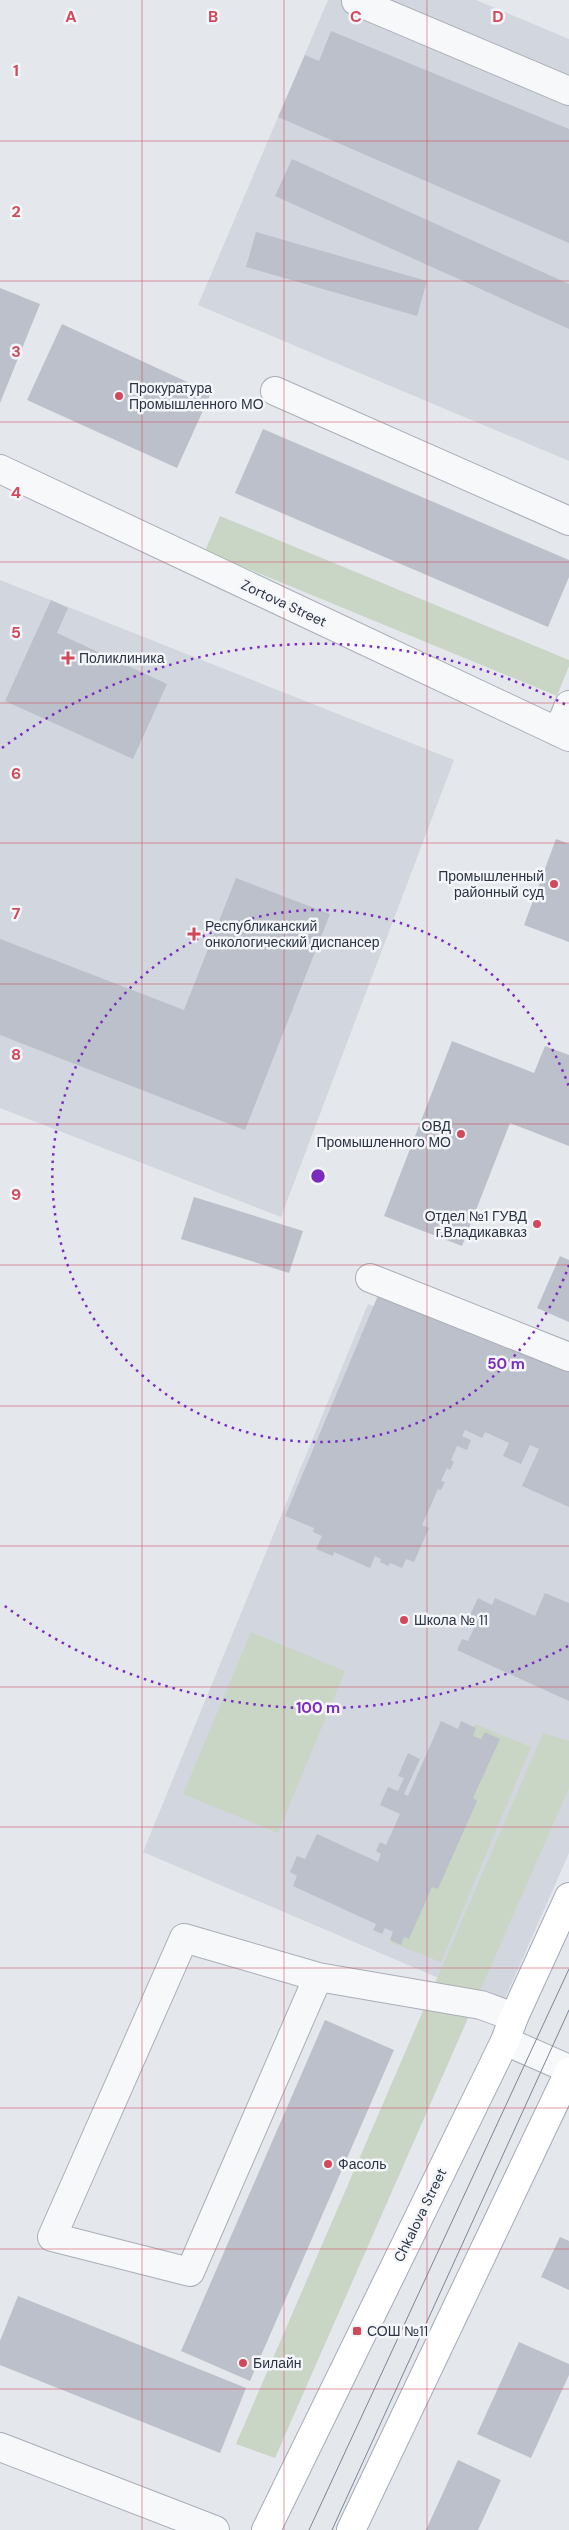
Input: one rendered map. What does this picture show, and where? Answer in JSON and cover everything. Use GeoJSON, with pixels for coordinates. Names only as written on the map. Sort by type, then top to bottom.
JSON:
{"type":"FeatureCollection","features":[{"type":"Feature","properties":{"kind":"main road","name":"Chkalova Street"},"geometry":{"type":"LineString","coordinates":[[266,2530],[510,2029],[569,1897]]}},
{"type":"Feature","properties":{"kind":"main road"},"geometry":{"type":"LineString","coordinates":[[351,2530],[569,2070]]}},
{"type":"Feature","properties":{"kind":"street"},"geometry":{"type":"LineString","coordinates":[[356,1],[569,91]]}},
{"type":"Feature","properties":{"kind":"street"},"geometry":{"type":"LineString","coordinates":[[275,391],[569,521]]}},
{"type":"Feature","properties":{"kind":"street","name":"Zortova Street"},"geometry":{"type":"LineString","coordinates":[[0,469],[563,734]]}},
{"type":"Feature","properties":{"kind":"street"},"geometry":{"type":"LineString","coordinates":[[563,734],[569,705]]}},
{"type":"Feature","properties":{"kind":"street"},"geometry":{"type":"LineString","coordinates":[[370,1278],[569,1357]]}},
{"type":"Feature","properties":{"kind":"street"},"geometry":{"type":"LineString","coordinates":[[318,1977],[190,2272],[52,2237],[184,1938],[318,1977],[481,2005],[510,2029],[569,2070]]}},
{"type":"Feature","properties":{"kind":"street"},"geometry":{"type":"LineString","coordinates":[[0,2447],[215,2530]]}},
{"type":"Feature","properties":{"kind":"shaded area"},"geometry":{"type":"Polygon","coordinates":[[[328,0],[476,0],[569,39],[569,461],[198,305],[328,0]]]}},
{"type":"Feature","properties":{"kind":"shaded area","name":"Республиканский онкологический диспансер"},"geometry":{"type":"Polygon","coordinates":[[[0,580],[454,760],[281,1217],[0,1108],[0,580]]]}},
{"type":"Feature","properties":{"kind":"shaded area","name":"Школа № 11"},"geometry":{"type":"Polygon","coordinates":[[[368,1304],[569,1388],[569,1853],[502,2005],[143,1852],[368,1304]]]}},
{"type":"Feature","properties":{"kind":"green space"},"geometry":{"type":"Polygon","coordinates":[[[220,516],[569,660],[569,666],[557,696],[205,551],[220,516]]]}},
{"type":"Feature","properties":{"kind":"green space"},"geometry":{"type":"Polygon","coordinates":[[[251,1632],[345,1671],[278,1833],[183,1794],[251,1632]]]}},
{"type":"Feature","properties":{"kind":"green space"},"geometry":{"type":"Polygon","coordinates":[[[475,1724],[531,1747],[441,1962],[390,1942],[475,1724]]]}},
{"type":"Feature","properties":{"kind":"green space"},"geometry":{"type":"Polygon","coordinates":[[[543,1733],[569,1741],[569,1788],[275,2458],[236,2444],[543,1733]]]}},
{"type":"Feature","properties":{"kind":"building"},"geometry":{"type":"Polygon","coordinates":[[[331,31],[569,129],[569,243],[278,117],[305,55],[319,61],[331,31]]]}},
{"type":"Feature","properties":{"kind":"building"},"geometry":{"type":"Polygon","coordinates":[[[292,159],[569,284],[569,329],[275,196],[292,159]]]}},
{"type":"Feature","properties":{"kind":"building"},"geometry":{"type":"Polygon","coordinates":[[[256,232],[427,281],[417,316],[246,267],[256,232]]]}},
{"type":"Feature","properties":{"kind":"building"},"geometry":{"type":"Polygon","coordinates":[[[0,288],[40,304],[0,403],[0,288]]]}},
{"type":"Feature","properties":{"kind":"building","name":"Прокуратура Промышленного МО"},"geometry":{"type":"Polygon","coordinates":[[[62,324],[211,393],[177,468],[27,400],[62,324]]]}},
{"type":"Feature","properties":{"kind":"building"},"geometry":{"type":"Polygon","coordinates":[[[263,429],[569,560],[569,577],[548,627],[235,493],[263,429]]]}},
{"type":"Feature","properties":{"kind":"building","name":"Поликлиника"},"geometry":{"type":"Polygon","coordinates":[[[51,600],[68,608],[57,633],[167,684],[133,759],[5,701],[51,600]]]}},
{"type":"Feature","properties":{"kind":"building","name":"Промышленный районный суд"},"geometry":{"type":"Polygon","coordinates":[[[556,839],[569,844],[569,942],[524,925],[556,839]]]}},
{"type":"Feature","properties":{"kind":"building"},"geometry":{"type":"Polygon","coordinates":[[[236,878],[330,914],[245,1130],[0,1035],[0,939],[184,1010],[236,878]]]}},
{"type":"Feature","properties":{"kind":"building","name":"ОВД Промышленного МО"},"geometry":{"type":"Polygon","coordinates":[[[452,1041],[534,1073],[545,1046],[569,1055],[569,1146],[510,1123],[462,1246],[384,1216],[452,1041]]]}},
{"type":"Feature","properties":{"kind":"building"},"geometry":{"type":"Polygon","coordinates":[[[194,1197],[303,1231],[289,1273],[181,1239],[194,1197]]]}},
{"type":"Feature","properties":{"kind":"building"},"geometry":{"type":"Polygon","coordinates":[[[560,1256],[569,1260],[569,1322],[537,1308],[560,1256]]]}},
{"type":"Feature","properties":{"kind":"building"},"geometry":{"type":"Polygon","coordinates":[[[382,1286],[569,1367],[569,1507],[522,1486],[539,1449],[530,1445],[521,1464],[503,1456],[509,1443],[485,1432],[482,1438],[465,1430],[462,1436],[471,1440],[467,1450],[457,1446],[451,1460],[454,1462],[450,1470],[447,1468],[441,1481],[445,1482],[441,1490],[438,1489],[422,1525],[429,1528],[414,1562],[406,1559],[402,1568],[390,1563],[388,1566],[380,1562],[381,1559],[375,1556],[370,1568],[334,1552],[333,1556],[316,1549],[322,1536],[313,1532],[314,1528],[285,1516],[382,1286]]]}},
{"type":"Feature","properties":{"kind":"building"},"geometry":{"type":"Polygon","coordinates":[[[545,1593],[569,1603],[569,1701],[457,1650],[462,1639],[468,1641],[478,1619],[470,1615],[478,1598],[492,1605],[495,1598],[535,1616],[545,1593]]]}},
{"type":"Feature","properties":{"kind":"building"},"geometry":{"type":"Polygon","coordinates":[[[441,1721],[458,1729],[461,1721],[476,1728],[473,1736],[481,1739],[485,1732],[500,1739],[473,1798],[477,1801],[438,1889],[432,1887],[409,1939],[404,1937],[401,1945],[390,1940],[393,1932],[385,1928],[382,1934],[373,1930],[376,1924],[293,1886],[297,1876],[290,1872],[297,1856],[305,1859],[317,1834],[378,1862],[381,1854],[376,1851],[380,1842],[386,1845],[400,1814],[380,1805],[388,1787],[398,1791],[404,1778],[398,1776],[408,1753],[420,1759],[404,1794],[408,1796],[441,1721]]]}},
{"type":"Feature","properties":{"kind":"building"},"geometry":{"type":"Polygon","coordinates":[[[325,2020],[394,2050],[250,2381],[181,2351],[325,2020]]]}},
{"type":"Feature","properties":{"kind":"building"},"geometry":{"type":"Polygon","coordinates":[[[560,2237],[569,2241],[569,2290],[541,2277],[560,2237]]]}},
{"type":"Feature","properties":{"kind":"building"},"geometry":{"type":"Polygon","coordinates":[[[18,2296],[246,2388],[220,2453],[0,2365],[0,2341],[18,2296]]]}},
{"type":"Feature","properties":{"kind":"building"},"geometry":{"type":"Polygon","coordinates":[[[519,2342],[569,2364],[569,2375],[531,2458],[477,2434],[519,2342]]]}},
{"type":"Feature","properties":{"kind":"building"},"geometry":{"type":"Polygon","coordinates":[[[458,2460],[501,2480],[478,2530],[426,2530],[458,2460]]]}},
{"type":"Feature","properties":{"kind":"tram line"},"geometry":{"type":"LineString","coordinates":[[309,2530],[569,1969]]}},
{"type":"Feature","properties":{"kind":"tram line"},"geometry":{"type":"LineString","coordinates":[[332,2530],[569,2010]]}},
{"type":"Feature","properties":{"kind":"place","name":"Прокуратура Промышленного МО"},"geometry":{"type":"Point","coordinates":[119,396]}},
{"type":"Feature","properties":{"kind":"place","name":"Поликлиника"},"geometry":{"type":"Point","coordinates":[68,658]}},
{"type":"Feature","properties":{"kind":"place","name":"Промышленный районный суд"},"geometry":{"type":"Point","coordinates":[554,884]}},
{"type":"Feature","properties":{"kind":"place","name":"Республиканский онкологический диспансер"},"geometry":{"type":"Point","coordinates":[194,934]}},
{"type":"Feature","properties":{"kind":"place","name":"ОВД Промышленного МО"},"geometry":{"type":"Point","coordinates":[461,1134]}},
{"type":"Feature","properties":{"kind":"place","name":"Отдел №1 ГУВД г.Владикавказ"},"geometry":{"type":"Point","coordinates":[537,1224]}},
{"type":"Feature","properties":{"kind":"place","name":"Школа № 11"},"geometry":{"type":"Point","coordinates":[404,1620]}},
{"type":"Feature","properties":{"kind":"place","name":"Фасоль"},"geometry":{"type":"Point","coordinates":[328,2164]}},
{"type":"Feature","properties":{"kind":"place","name":"СОШ №11"},"geometry":{"type":"Point","coordinates":[357,2331]}},
{"type":"Feature","properties":{"kind":"place","name":"Билайн"},"geometry":{"type":"Point","coordinates":[243,2363]}}]}
